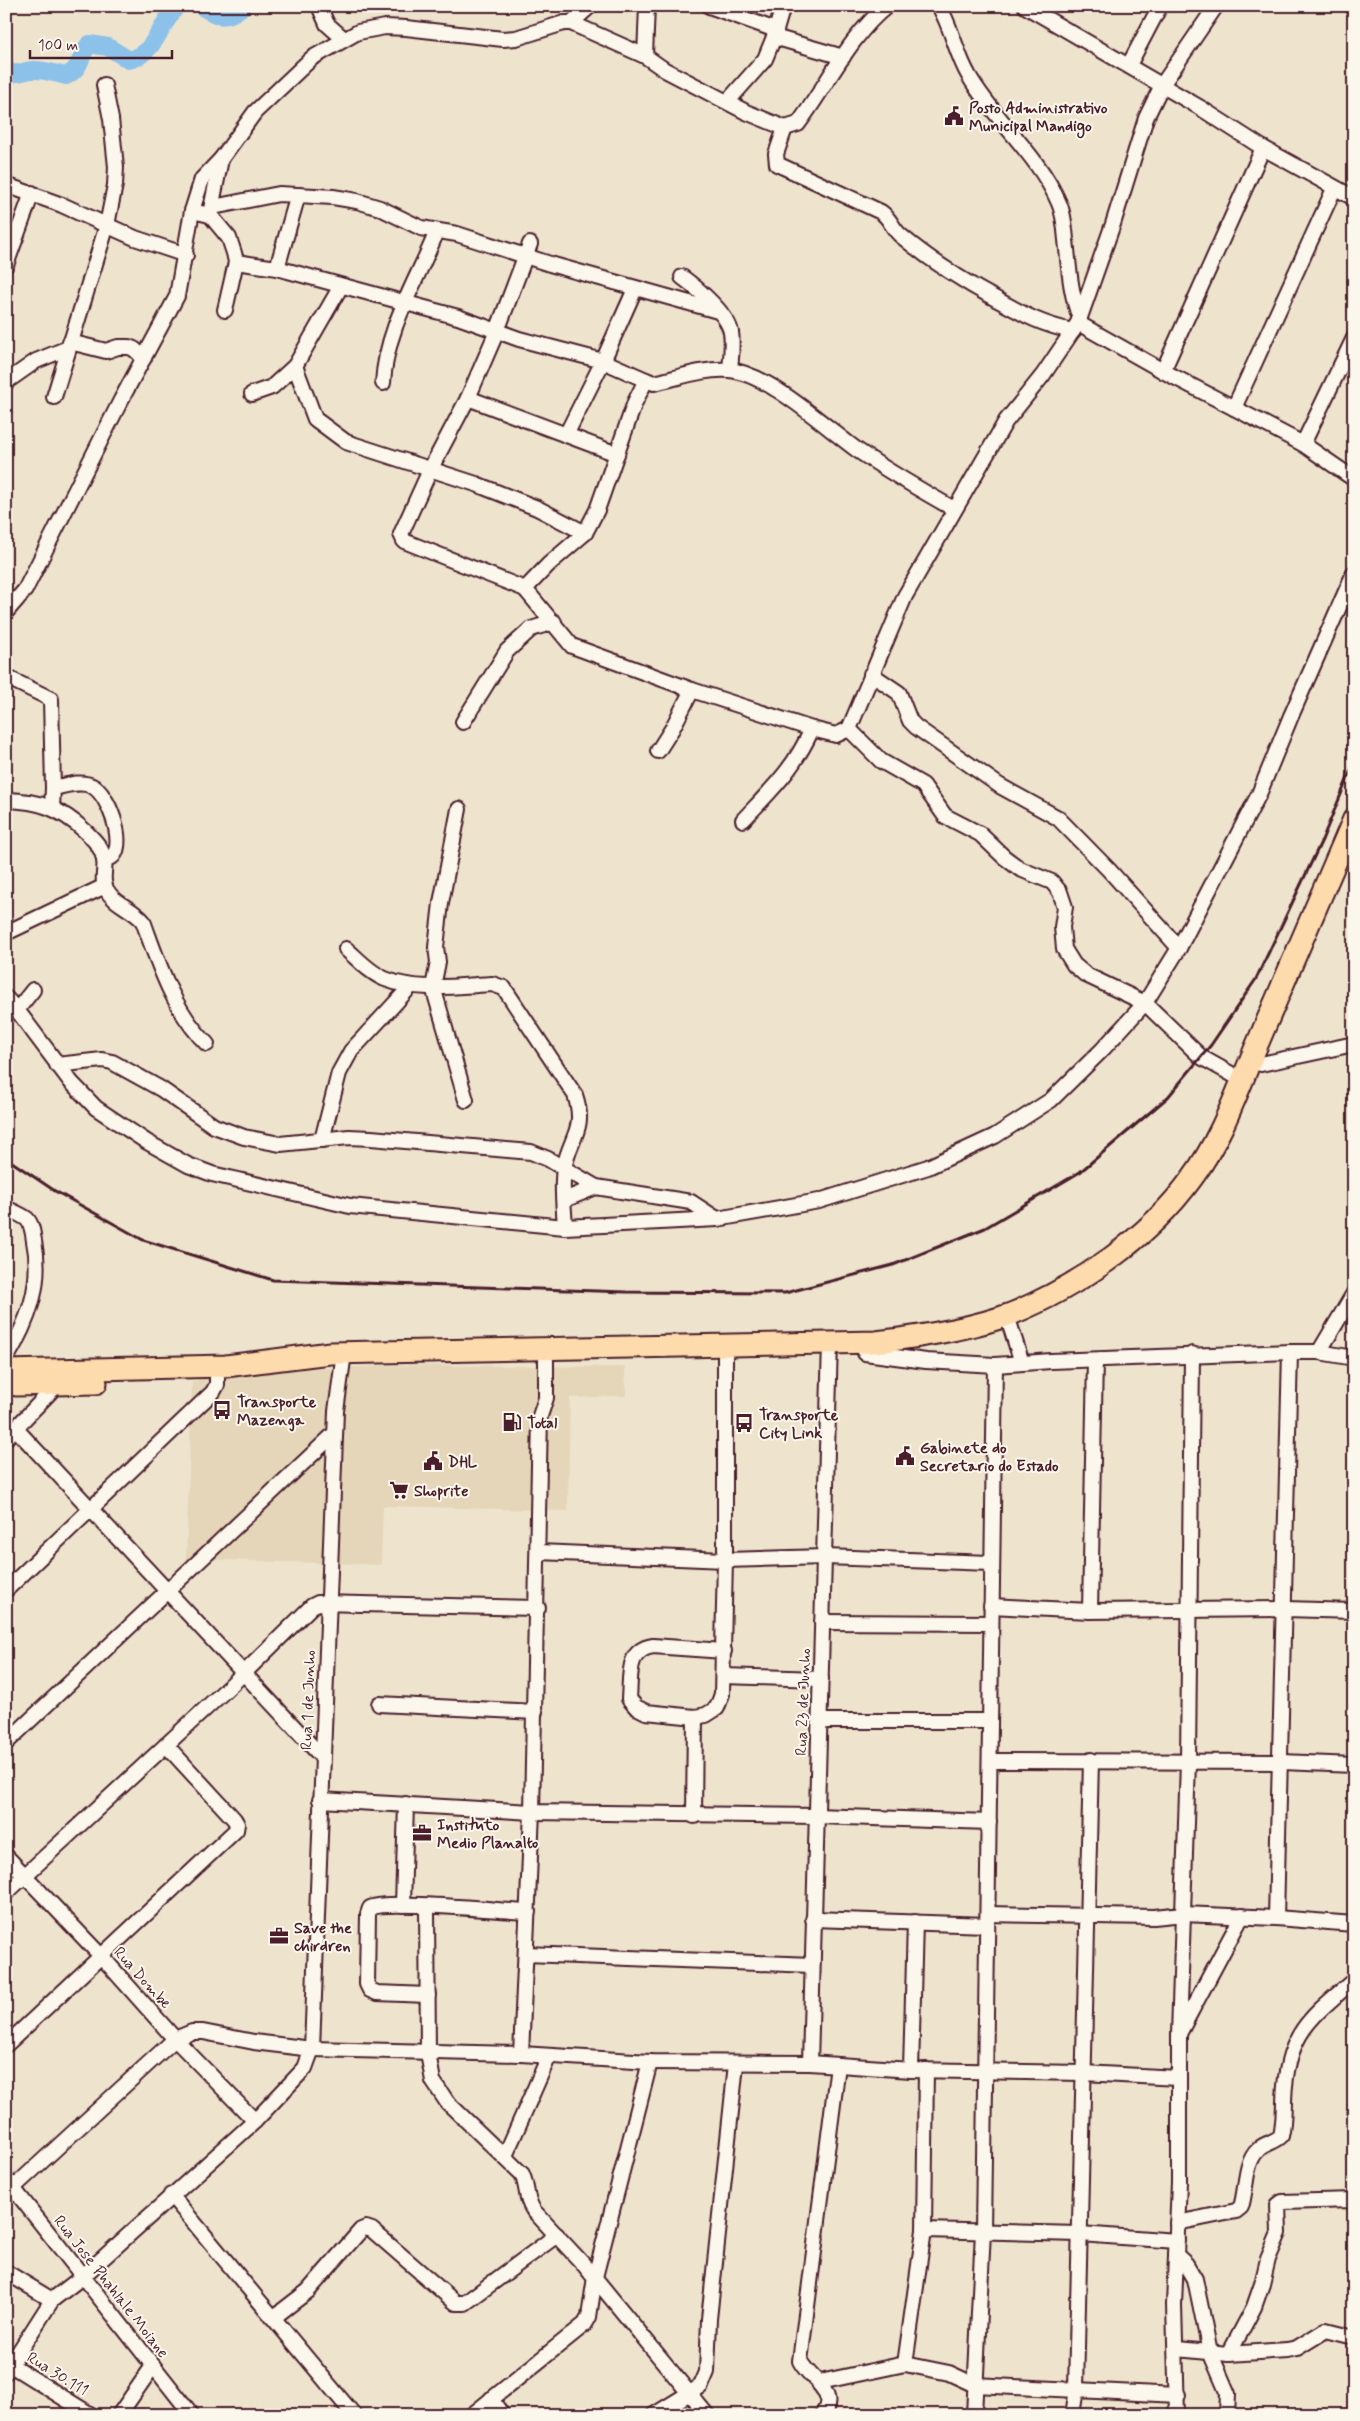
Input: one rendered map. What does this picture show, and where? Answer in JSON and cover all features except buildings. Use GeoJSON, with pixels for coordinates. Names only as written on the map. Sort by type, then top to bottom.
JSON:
{"type":"FeatureCollection","features":[{"type":"Feature","properties":{"kind":"highway"},"geometry":{"type":"LineString","coordinates":[[6,1385],[57,1385],[218,1377],[342,1360],[546,1360],[725,1355],[830,1348],[926,1336],[1010,1314],[1086,1275],[1149,1226],[1193,1178],[1210,1149],[1242,1080],[1354,819]]}},
{"type":"Feature","properties":{"kind":"highway"},"geometry":{"type":"LineString","coordinates":[[6,1371],[226,1366],[342,1360],[830,1348],[865,1354],[956,1341],[1010,1325],[1034,1315],[1093,1284],[1157,1233],[1204,1183],[1220,1157],[1354,853]]}},
{"type":"Feature","properties":{"kind":"street"},"geometry":{"type":"LineString","coordinates":[[319,6],[328,24],[344,38]]}},
{"type":"Feature","properties":{"kind":"street"},"geometry":{"type":"LineString","coordinates":[[6,612],[25,590],[177,296],[186,255],[192,211],[202,180],[221,159],[254,112],[312,58],[344,38],[358,32],[385,27],[503,39],[571,23],[590,6]]}},
{"type":"Feature","properties":{"kind":"street"},"geometry":{"type":"LineString","coordinates":[[645,56],[647,6]]}},
{"type":"Feature","properties":{"kind":"street"},"geometry":{"type":"LineString","coordinates":[[709,6],[775,34],[844,57]]}},
{"type":"Feature","properties":{"kind":"street"},"geometry":{"type":"LineString","coordinates":[[728,101],[755,73],[765,59],[783,6]]}},
{"type":"Feature","properties":{"kind":"street"},"geometry":{"type":"LineString","coordinates":[[939,6],[949,23],[955,45],[969,76],[1028,152],[1059,203],[1064,219],[1077,324]]}},
{"type":"Feature","properties":{"kind":"street"},"geometry":{"type":"LineString","coordinates":[[1129,65],[1160,6]]}},
{"type":"Feature","properties":{"kind":"street"},"geometry":{"type":"LineString","coordinates":[[527,250],[497,331],[468,398],[431,468],[401,538],[404,541],[526,589],[572,646],[692,690],[836,735],[849,729],[905,596],[954,509],[1006,421],[1043,375],[1077,324],[1113,224],[1146,118],[1162,85],[1216,6]]}},
{"type":"Feature","properties":{"kind":"street"},"geometry":{"type":"LineString","coordinates":[[1027,7],[1129,65],[1263,148],[1334,189],[1354,198]]}},
{"type":"Feature","properties":{"kind":"street"},"geometry":{"type":"LineString","coordinates":[[571,23],[645,56],[665,70],[746,112],[785,128],[798,124],[844,57],[882,8]]}},
{"type":"Feature","properties":{"kind":"street"},"geometry":{"type":"LineString","coordinates":[[54,397],[107,225],[115,186],[116,166],[111,120],[104,84]]}},
{"type":"Feature","properties":{"kind":"street"},"geometry":{"type":"LineString","coordinates":[[785,128],[776,154],[777,164],[881,212],[887,216],[898,233],[949,273],[1025,316],[1052,327],[1077,324],[1303,444],[1354,479]]}},
{"type":"Feature","properties":{"kind":"street"},"geometry":{"type":"LineString","coordinates":[[1163,371],[1263,148]]}},
{"type":"Feature","properties":{"kind":"street"},"geometry":{"type":"LineString","coordinates":[[221,159],[211,211],[229,238],[236,262],[225,310]]}},
{"type":"Feature","properties":{"kind":"street"},"geometry":{"type":"LineString","coordinates":[[6,185],[32,193],[135,238],[186,255]]}},
{"type":"Feature","properties":{"kind":"street"},"geometry":{"type":"LineString","coordinates":[[1234,408],[1334,189]]}},
{"type":"Feature","properties":{"kind":"street"},"geometry":{"type":"LineString","coordinates":[[6,266],[32,193]]}},
{"type":"Feature","properties":{"kind":"street"},"geometry":{"type":"LineString","coordinates":[[192,211],[211,211],[261,196],[279,194],[333,197],[380,208],[411,224],[527,250],[635,289],[718,311]]}},
{"type":"Feature","properties":{"kind":"street"},"geometry":{"type":"LineString","coordinates":[[277,268],[298,195]]}},
{"type":"Feature","properties":{"kind":"street"},"geometry":{"type":"LineString","coordinates":[[383,383],[384,359],[405,303],[437,231]]}},
{"type":"Feature","properties":{"kind":"street"},"geometry":{"type":"LineString","coordinates":[[236,262],[277,268],[405,303],[554,348],[603,360],[654,383],[712,371],[730,370],[761,381],[783,394],[906,483],[954,509]]}},
{"type":"Feature","properties":{"kind":"street"},"geometry":{"type":"LineString","coordinates":[[682,277],[711,300],[730,329],[732,345],[730,370]]}},
{"type":"Feature","properties":{"kind":"street"},"geometry":{"type":"LineString","coordinates":[[252,394],[272,387],[295,366],[341,286]]}},
{"type":"Feature","properties":{"kind":"street"},"geometry":{"type":"LineString","coordinates":[[566,435],[635,289]]}},
{"type":"Feature","properties":{"kind":"street"},"geometry":{"type":"LineString","coordinates":[[1303,444],[1350,354],[1354,338]]}},
{"type":"Feature","properties":{"kind":"street"},"geometry":{"type":"LineString","coordinates":[[6,382],[36,361],[69,345],[106,351],[118,347],[129,347],[134,348],[144,358]]}},
{"type":"Feature","properties":{"kind":"street"},"geometry":{"type":"LineString","coordinates":[[295,366],[315,419],[330,432],[346,442],[431,468],[537,508],[585,533]]}},
{"type":"Feature","properties":{"kind":"street"},"geometry":{"type":"LineString","coordinates":[[526,589],[549,564],[585,533],[597,510],[635,402],[646,380]]}},
{"type":"Feature","properties":{"kind":"street"},"geometry":{"type":"LineString","coordinates":[[468,398],[617,454]]}},
{"type":"Feature","properties":{"kind":"street"},"geometry":{"type":"LineString","coordinates":[[6,998],[57,1064],[96,1108],[147,1142],[188,1165],[212,1174],[350,1206],[565,1227],[717,1219],[820,1201],[928,1167],[995,1136],[1051,1100],[1102,1050],[1145,1003],[1179,948],[1260,794],[1290,716],[1354,573]]}},
{"type":"Feature","properties":{"kind":"street"},"geometry":{"type":"LineString","coordinates":[[463,722],[507,651],[530,629],[554,622]]}},
{"type":"Feature","properties":{"kind":"street"},"geometry":{"type":"LineString","coordinates":[[871,674],[899,693],[910,721],[916,727],[1000,786],[1058,818],[1109,870],[1179,948]]}},
{"type":"Feature","properties":{"kind":"street"},"geometry":{"type":"LineString","coordinates":[[6,677],[51,700],[54,731],[52,808]]}},
{"type":"Feature","properties":{"kind":"street"},"geometry":{"type":"LineString","coordinates":[[658,751],[672,729],[692,690]]}},
{"type":"Feature","properties":{"kind":"street"},"geometry":{"type":"LineString","coordinates":[[743,820],[786,776],[801,754],[812,729]]}},
{"type":"Feature","properties":{"kind":"street"},"geometry":{"type":"LineString","coordinates":[[849,729],[881,761],[923,785],[940,809],[952,820],[980,834],[1004,857],[1020,869],[1052,882],[1060,892],[1065,907],[1062,927],[1064,949],[1074,965],[1086,975],[1145,1003],[1202,1057],[1242,1080]]}},
{"type":"Feature","properties":{"kind":"street"},"geometry":{"type":"LineString","coordinates":[[53,788],[84,783],[100,792],[109,806],[118,845],[113,856],[104,860]]}},
{"type":"Feature","properties":{"kind":"street"},"geometry":{"type":"LineString","coordinates":[[6,800],[27,800],[67,814],[96,842],[104,860],[104,886],[118,904],[137,914],[143,921],[176,1002],[194,1032],[207,1044]]}},
{"type":"Feature","properties":{"kind":"street"},"geometry":{"type":"LineString","coordinates":[[459,809],[441,903],[436,947],[438,962],[433,987],[466,1100]]}},
{"type":"Feature","properties":{"kind":"street"},"geometry":{"type":"LineString","coordinates":[[6,933],[104,886]]}},
{"type":"Feature","properties":{"kind":"street"},"geometry":{"type":"LineString","coordinates":[[346,948],[369,970],[384,978],[411,986],[433,987],[492,984],[504,988],[575,1095],[580,1118],[564,1168],[565,1227]]}},
{"type":"Feature","properties":{"kind":"street"},"geometry":{"type":"LineString","coordinates":[[322,1140],[339,1073],[351,1051],[411,986]]}},
{"type":"Feature","properties":{"kind":"street"},"geometry":{"type":"LineString","coordinates":[[17,1010],[33,990]]}},
{"type":"Feature","properties":{"kind":"street"},"geometry":{"type":"LineString","coordinates":[[1261,1064],[1354,1044]]}},
{"type":"Feature","properties":{"kind":"street"},"geometry":{"type":"LineString","coordinates":[[57,1064],[102,1060],[112,1062],[161,1089],[214,1126],[244,1137],[280,1144],[371,1138],[531,1152],[564,1168],[596,1187],[691,1202],[717,1219]]}},
{"type":"Feature","properties":{"kind":"street"},"geometry":{"type":"LineString","coordinates":[[564,1200],[596,1187]]}},
{"type":"Feature","properties":{"kind":"street"},"geometry":{"type":"LineString","coordinates":[[6,1208],[28,1220],[37,1255],[38,1273],[35,1294],[27,1322],[6,1359]]}},
{"type":"Feature","properties":{"kind":"street"},"geometry":{"type":"LineString","coordinates":[[1319,1352],[1354,1293]]}},
{"type":"Feature","properties":{"kind":"street"},"geometry":{"type":"LineString","coordinates":[[1010,1325],[1022,1363]]}},
{"type":"Feature","properties":{"kind":"street","name":"Rua 23 de Junho"},"geometry":{"type":"LineString","coordinates":[[810,2062],[830,1348]]}},
{"type":"Feature","properties":{"kind":"street"},"geometry":{"type":"LineString","coordinates":[[1276,1918],[1286,1609],[1290,1352]]}},
{"type":"Feature","properties":{"kind":"street"},"geometry":{"type":"LineString","coordinates":[[865,1354],[926,1361],[994,1365],[1192,1354],[1290,1352],[1319,1352],[1354,1358]]}},
{"type":"Feature","properties":{"kind":"street"},"geometry":{"type":"LineString","coordinates":[[1177,2415],[1178,2395],[1174,2305],[1177,2241],[1179,2035],[1188,1762],[1192,1354]]}},
{"type":"Feature","properties":{"kind":"street"},"geometry":{"type":"LineString","coordinates":[[724,1652],[653,1646],[643,1648],[635,1654],[631,1665],[629,1699],[636,1707],[646,1712],[695,1716],[706,1715],[718,1708],[722,1694],[724,1652],[725,1560],[725,1355]]}},
{"type":"Feature","properties":{"kind":"street","name":"Rua 1 de Junho"},"geometry":{"type":"LineString","coordinates":[[312,2049],[335,1433],[342,1360]]}},
{"type":"Feature","properties":{"kind":"street"},"geometry":{"type":"LineString","coordinates":[[521,2054],[535,1712],[540,1416],[546,1398],[546,1360]]}},
{"type":"Feature","properties":{"kind":"street"},"geometry":{"type":"LineString","coordinates":[[1090,1611],[1095,1360]]}},
{"type":"Feature","properties":{"kind":"street"},"geometry":{"type":"LineString","coordinates":[[974,2415],[983,2231],[994,1365]]}},
{"type":"Feature","properties":{"kind":"street"},"geometry":{"type":"LineString","coordinates":[[6,1590],[213,1392],[217,1385],[218,1377]]}},
{"type":"Feature","properties":{"kind":"street"},"geometry":{"type":"LineString","coordinates":[[57,1385],[11,1434],[90,1510],[322,1757]]}},
{"type":"Feature","properties":{"kind":"street"},"geometry":{"type":"LineString","coordinates":[[6,1743],[335,1433]]}},
{"type":"Feature","properties":{"kind":"street"},"geometry":{"type":"LineString","coordinates":[[539,1552],[725,1560],[825,1557],[991,1563]]}},
{"type":"Feature","properties":{"kind":"street"},"geometry":{"type":"LineString","coordinates":[[6,1893],[244,1673],[312,1606],[318,1603],[538,1608]]}},
{"type":"Feature","properties":{"kind":"street"},"geometry":{"type":"LineString","coordinates":[[991,1606],[1090,1611],[1286,1609],[1354,1611]]}},
{"type":"Feature","properties":{"kind":"street"},"geometry":{"type":"LineString","coordinates":[[822,1622],[991,1623]]}},
{"type":"Feature","properties":{"kind":"street"},"geometry":{"type":"LineString","coordinates":[[723,1676],[820,1679]]}},
{"type":"Feature","properties":{"kind":"street"},"geometry":{"type":"LineString","coordinates":[[379,1704],[535,1712]]}},
{"type":"Feature","properties":{"kind":"street"},"geometry":{"type":"LineString","coordinates":[[694,1816],[695,1716]]}},
{"type":"Feature","properties":{"kind":"street"},"geometry":{"type":"LineString","coordinates":[[820,1721],[989,1721]]}},
{"type":"Feature","properties":{"kind":"street"},"geometry":{"type":"LineString","coordinates":[[6,2045],[236,1830],[237,1824],[234,1819],[166,1745]]}},
{"type":"Feature","properties":{"kind":"street"},"geometry":{"type":"LineString","coordinates":[[1072,2415],[1076,2389],[1091,1760]]}},
{"type":"Feature","properties":{"kind":"street"},"geometry":{"type":"LineString","coordinates":[[990,1761],[1282,1762],[1354,1765]]}},
{"type":"Feature","properties":{"kind":"street"},"geometry":{"type":"LineString","coordinates":[[320,1800],[532,1812],[694,1816],[816,1816],[989,1822]]}},
{"type":"Feature","properties":{"kind":"street"},"geometry":{"type":"LineString","coordinates":[[402,1905],[406,1804]]}},
{"type":"Feature","properties":{"kind":"street","name":"Rua Dombe"},"geometry":{"type":"LineString","coordinates":[[6,1856],[102,1957],[175,2039],[255,2121]]}},
{"type":"Feature","properties":{"kind":"street"},"geometry":{"type":"LineString","coordinates":[[428,1995],[377,1993],[370,1990],[367,1984],[368,1914],[370,1908],[376,1905],[402,1905],[528,1912]]}},
{"type":"Feature","properties":{"kind":"street"},"geometry":{"type":"LineString","coordinates":[[427,1906],[428,2053],[433,2081],[439,2092],[522,2174],[525,2182],[527,2202],[595,2277],[687,2393],[698,2401],[707,2415]]}},
{"type":"Feature","properties":{"kind":"street"},"geometry":{"type":"LineString","coordinates":[[813,1919],[915,1922],[1088,1916],[1154,1917],[1183,1914],[1354,1924]]}},
{"type":"Feature","properties":{"kind":"street"},"geometry":{"type":"LineString","coordinates":[[1179,2035],[1242,1916]]}},
{"type":"Feature","properties":{"kind":"street"},"geometry":{"type":"LineString","coordinates":[[911,2070],[915,1922]]}},
{"type":"Feature","properties":{"kind":"street"},"geometry":{"type":"LineString","coordinates":[[526,1954],[812,1965]]}},
{"type":"Feature","properties":{"kind":"street"},"geometry":{"type":"LineString","coordinates":[[1177,2223],[1236,2211],[1241,2206],[1254,2154],[1260,2147],[1276,2141],[1281,2136],[1289,2056],[1294,2043],[1301,2030],[1354,1980]]}},
{"type":"Feature","properties":{"kind":"street"},"geometry":{"type":"LineString","coordinates":[[9,2184],[175,2039],[192,2032],[203,2032],[254,2042],[312,2049],[521,2054],[650,2062],[736,2064],[810,2062],[911,2070],[984,2070],[1178,2078]]}},
{"type":"Feature","properties":{"kind":"street"},"geometry":{"type":"LineString","coordinates":[[8,2366],[52,2300],[82,2276],[255,2121],[305,2068],[312,2049]]}},
{"type":"Feature","properties":{"kind":"street"},"geometry":{"type":"LineString","coordinates":[[505,2156],[549,2056]]}},
{"type":"Feature","properties":{"kind":"street"},"geometry":{"type":"LineString","coordinates":[[472,2415],[585,2324],[589,2317],[595,2277],[650,2062]]}},
{"type":"Feature","properties":{"kind":"street"},"geometry":{"type":"LineString","coordinates":[[654,2415],[701,2386],[707,2372],[709,2319],[736,2064]]}},
{"type":"Feature","properties":{"kind":"street"},"geometry":{"type":"LineString","coordinates":[[822,2415],[828,2406],[828,2398],[820,2382],[804,2369],[800,2361],[838,2065]]}},
{"type":"Feature","properties":{"kind":"street"},"geometry":{"type":"LineString","coordinates":[[905,2364],[924,2230],[926,2070]]}},
{"type":"Feature","properties":{"kind":"street","name":"Rua Jose Phahlale Moiane"},"geometry":{"type":"LineString","coordinates":[[9,2184],[192,2415]]}},
{"type":"Feature","properties":{"kind":"street"},"geometry":{"type":"LineString","coordinates":[[171,2195],[354,2415]]}},
{"type":"Feature","properties":{"kind":"street"},"geometry":{"type":"LineString","coordinates":[[1229,2354],[1254,2307],[1268,2259],[1279,2233],[1278,2205],[1282,2202],[1354,2200]]}},
{"type":"Feature","properties":{"kind":"street"},"geometry":{"type":"LineString","coordinates":[[273,2318],[308,2291],[361,2230],[366,2228],[372,2230],[460,2305],[557,2235]]}},
{"type":"Feature","properties":{"kind":"street"},"geometry":{"type":"LineString","coordinates":[[924,2230],[1080,2234],[1177,2241]]}},
{"type":"Feature","properties":{"kind":"street"},"geometry":{"type":"LineString","coordinates":[[1176,2255],[1186,2264],[1196,2279],[1210,2352],[1228,2394],[1228,2415]]}},
{"type":"Feature","properties":{"kind":"street"},"geometry":{"type":"LineString","coordinates":[[6,2272],[52,2300]]}},
{"type":"Feature","properties":{"kind":"street"},"geometry":{"type":"LineString","coordinates":[[1176,2349],[1229,2354],[1297,2348],[1326,2330],[1354,2337]]}},
{"type":"Feature","properties":{"kind":"street"},"geometry":{"type":"LineString","coordinates":[[820,2382],[905,2364],[949,2373],[975,2385],[1178,2395]]}},
{"type":"Feature","properties":{"kind":"street","name":"Rua 30.111"},"geometry":{"type":"LineString","coordinates":[[8,2366],[91,2415]]}},
{"type":"Feature","properties":{"kind":"street"},"geometry":{"type":"LineString","coordinates":[[119,2415],[152,2366]]}},
{"type":"Feature","properties":{"kind":"street"},"geometry":{"type":"LineString","coordinates":[[491,2399],[502,2415]]}},
{"type":"Feature","properties":{"kind":"shaded area"},"geometry":{"type":"Polygon","coordinates":[[[405,1365],[625,1367],[626,1396],[570,1398],[568,1511],[383,1506],[381,1565],[186,1559],[192,1381],[197,1381],[199,1373],[405,1365]]]}},
{"type":"Feature","properties":{"kind":"waterway"},"geometry":{"type":"LineString","coordinates":[[6,69],[12,73],[37,70],[66,76],[76,68],[90,44],[108,47],[129,60],[138,57],[151,45],[177,6]]}},
{"type":"Feature","properties":{"kind":"waterway"},"geometry":{"type":"LineString","coordinates":[[201,6],[222,16],[232,14],[243,6]]}},
{"type":"Feature","properties":{"kind":"railway"},"geometry":{"type":"LineString","coordinates":[[6,1158],[55,1191],[143,1240],[273,1280],[626,1292],[785,1293],[893,1265],[985,1228],[1080,1172],[1168,1097],[1211,1045],[1256,979],[1322,840],[1354,763]]}},
{"type":"Feature","properties":{"kind":"place","name":"Posto Administrativo Municipal Mandigo"},"geometry":{"type":"Point","coordinates":[954,116]}},
{"type":"Feature","properties":{"kind":"place","name":"Transporte Mazenga"},"geometry":{"type":"Point","coordinates":[222,1410]}},
{"type":"Feature","properties":{"kind":"place","name":"Total"},"geometry":{"type":"Point","coordinates":[512,1422]}},
{"type":"Feature","properties":{"kind":"place","name":"Transporte City Link"},"geometry":{"type":"Point","coordinates":[744,1423]}},
{"type":"Feature","properties":{"kind":"place","name":"Gabinete do Secretario do Estado"},"geometry":{"type":"Point","coordinates":[905,1456]}},
{"type":"Feature","properties":{"kind":"place","name":"DHL"},"geometry":{"type":"Point","coordinates":[433,1461]}},
{"type":"Feature","properties":{"kind":"place","name":"Shoprite"},"geometry":{"type":"Point","coordinates":[399,1490]}},
{"type":"Feature","properties":{"kind":"place","name":"Instituto Medio Planalto"},"geometry":{"type":"Point","coordinates":[422,1833]}},
{"type":"Feature","properties":{"kind":"place","name":"Save the chirdren"},"geometry":{"type":"Point","coordinates":[279,1936]}}]}
